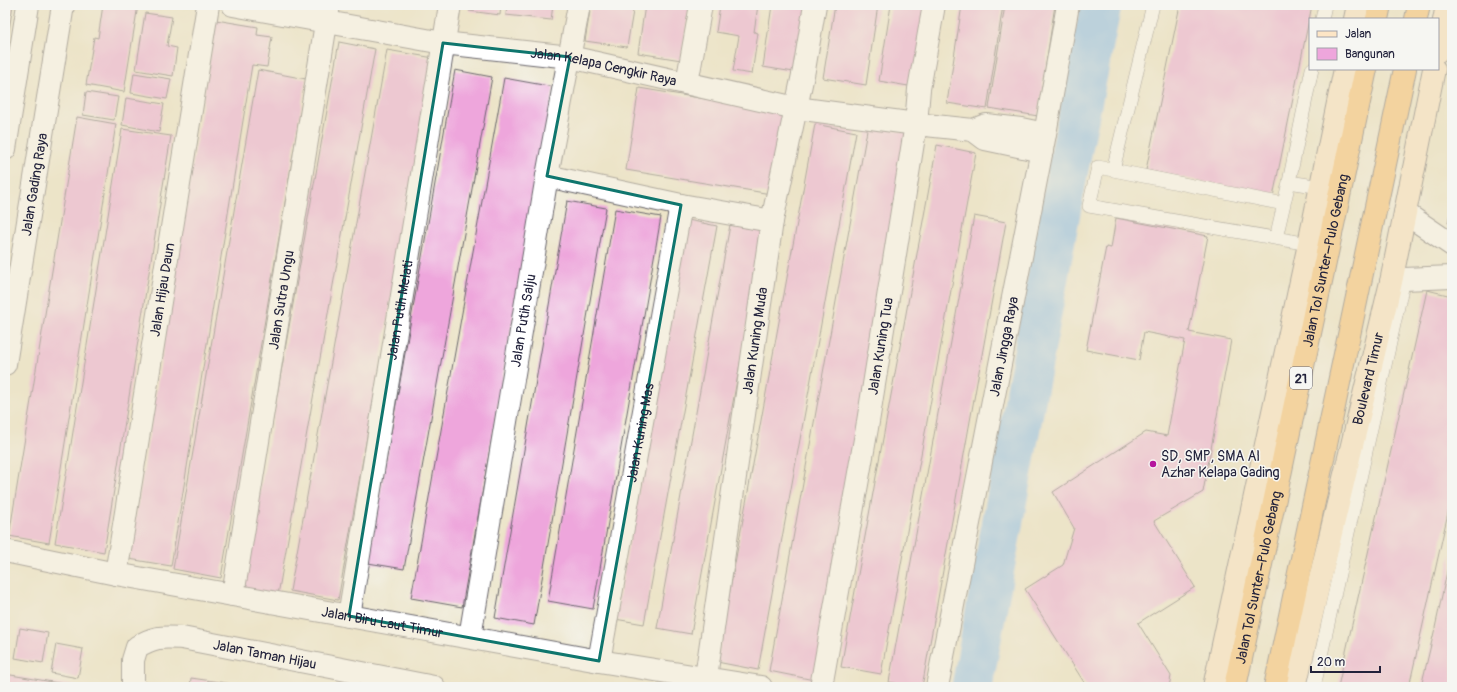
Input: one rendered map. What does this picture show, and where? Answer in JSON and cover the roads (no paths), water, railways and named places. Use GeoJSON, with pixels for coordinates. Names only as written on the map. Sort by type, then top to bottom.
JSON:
{"type":"FeatureCollection","features":[{"type":"Feature","properties":{"kind":"highway"},"geometry":{"type":"LineString","coordinates":[[1377,18],[1380,5]]}},
{"type":"Feature","properties":{"kind":"highway"},"geometry":{"type":"LineString","coordinates":[[1416,18],[1419,5]]}},
{"type":"Feature","properties":{"kind":"highway","name":"Jalan Tol Sunter–Pulo Gebang"},"geometry":{"type":"LineString","coordinates":[[1236,687],[1366,70]]}},
{"type":"Feature","properties":{"kind":"highway"},"geometry":{"type":"LineString","coordinates":[[1275,687],[1405,70]]}},
{"type":"Feature","properties":{"kind":"main road"},"geometry":{"type":"LineString","coordinates":[[1355,18],[1358,5]]}},
{"type":"Feature","properties":{"kind":"main road"},"geometry":{"type":"LineString","coordinates":[[1439,46],[1448,5]]}},
{"type":"Feature","properties":{"kind":"main road"},"geometry":{"type":"LineString","coordinates":[[1214,687],[1345,70]]}},
{"type":"Feature","properties":{"kind":"main road","name":"Boulevard Timur"},"geometry":{"type":"LineString","coordinates":[[1295,687],[1319,583],[1398,281],[1405,213],[1434,70]]}},
{"type":"Feature","properties":{"kind":"street"},"geometry":{"type":"LineString","coordinates":[[5,149],[28,5]]}},
{"type":"Feature","properties":{"kind":"street","name":"Jalan Gading Raya"},"geometry":{"type":"LineString","coordinates":[[5,364],[63,5]]}},
{"type":"Feature","properties":{"kind":"street","name":"Jalan Hijau Daun"},"geometry":{"type":"LineString","coordinates":[[116,574],[208,5]]}},
{"type":"Feature","properties":{"kind":"street","name":"Jalan Kelapa Cengkir Raya"},"geometry":{"type":"LineString","coordinates":[[233,5],[327,13],[443,43],[570,57],[796,108],[973,130],[985,139],[1044,143]]}},
{"type":"Feature","properties":{"kind":"street","name":"Jalan Putih Melati"},"geometry":{"type":"LineString","coordinates":[[349,616],[450,5]]}},
{"type":"Feature","properties":{"kind":"street","name":"Jalan Putih Salju"},"geometry":{"type":"LineString","coordinates":[[470,637],[547,176],[579,5]]}},
{"type":"Feature","properties":{"kind":"street"},"geometry":{"type":"LineString","coordinates":[[687,83],[701,5]]}},
{"type":"Feature","properties":{"kind":"street","name":"Jalan Kuning Muda"},"geometry":{"type":"LineString","coordinates":[[706,677],[772,221],[796,108],[815,5]]}},
{"type":"Feature","properties":{"kind":"street","name":"Jalan Kuning Tua"},"geometry":{"type":"LineString","coordinates":[[821,687],[867,428],[916,124],[919,89],[934,5]]}},
{"type":"Feature","properties":{"kind":"street","name":"Jalan Jingga Raya"},"geometry":{"type":"LineString","coordinates":[[937,687],[1044,143],[1068,5]]}},
{"type":"Feature","properties":{"kind":"street","name":"Jalan Sutra Ungu"},"geometry":{"type":"LineString","coordinates":[[233,595],[327,13]]}},
{"type":"Feature","properties":{"kind":"street"},"geometry":{"type":"LineString","coordinates":[[547,176],[681,205],[772,221]]}},
{"type":"Feature","properties":{"kind":"street","name":"Jalan Kuning Mas"},"geometry":{"type":"LineString","coordinates":[[599,661],[681,205]]}},
{"type":"Feature","properties":{"kind":"street"},"geometry":{"type":"LineString","coordinates":[[1405,213],[1452,245]]}},
{"type":"Feature","properties":{"kind":"street"},"geometry":{"type":"LineString","coordinates":[[1398,281],[1452,276]]}},
{"type":"Feature","properties":{"kind":"street","name":"Jalan Biru Laut Timur"},"geometry":{"type":"LineString","coordinates":[[5,551],[116,574],[599,661],[761,687]]}},
{"type":"Feature","properties":{"kind":"street","name":"Jalan Taman Hijau"},"geometry":{"type":"LineString","coordinates":[[133,687],[133,660],[137,647],[148,640],[162,638],[190,640],[434,687]]}},
{"type":"Feature","properties":{"kind":"lane"},"geometry":{"type":"LineString","coordinates":[[1113,170],[1153,5]]}},
{"type":"Feature","properties":{"kind":"lane"},"geometry":{"type":"LineString","coordinates":[[1322,18],[1325,5]]}},
{"type":"Feature","properties":{"kind":"lane"},"geometry":{"type":"LineString","coordinates":[[1276,238],[1312,70]]}},
{"type":"Feature","properties":{"kind":"lane"},"geometry":{"type":"LineString","coordinates":[[1284,204],[1098,167],[1089,206],[1309,244]]}},
{"type":"Feature","properties":{"kind":"lane"},"geometry":{"type":"LineString","coordinates":[[1289,182],[1321,187]]}},
{"type":"Feature","properties":{"kind":"lane"},"geometry":{"type":"LineString","coordinates":[[1314,687],[1398,281]]}},
{"type":"Feature","properties":{"kind":"waterway"},"geometry":{"type":"LineString","coordinates":[[972,687],[1068,169],[1101,5]]}},
{"type":"Feature","properties":{"kind":"place","name":"SD, SMP, SMA Al Azhar Kelapa Gading"},"geometry":{"type":"Point","coordinates":[1153,464]}}]}
